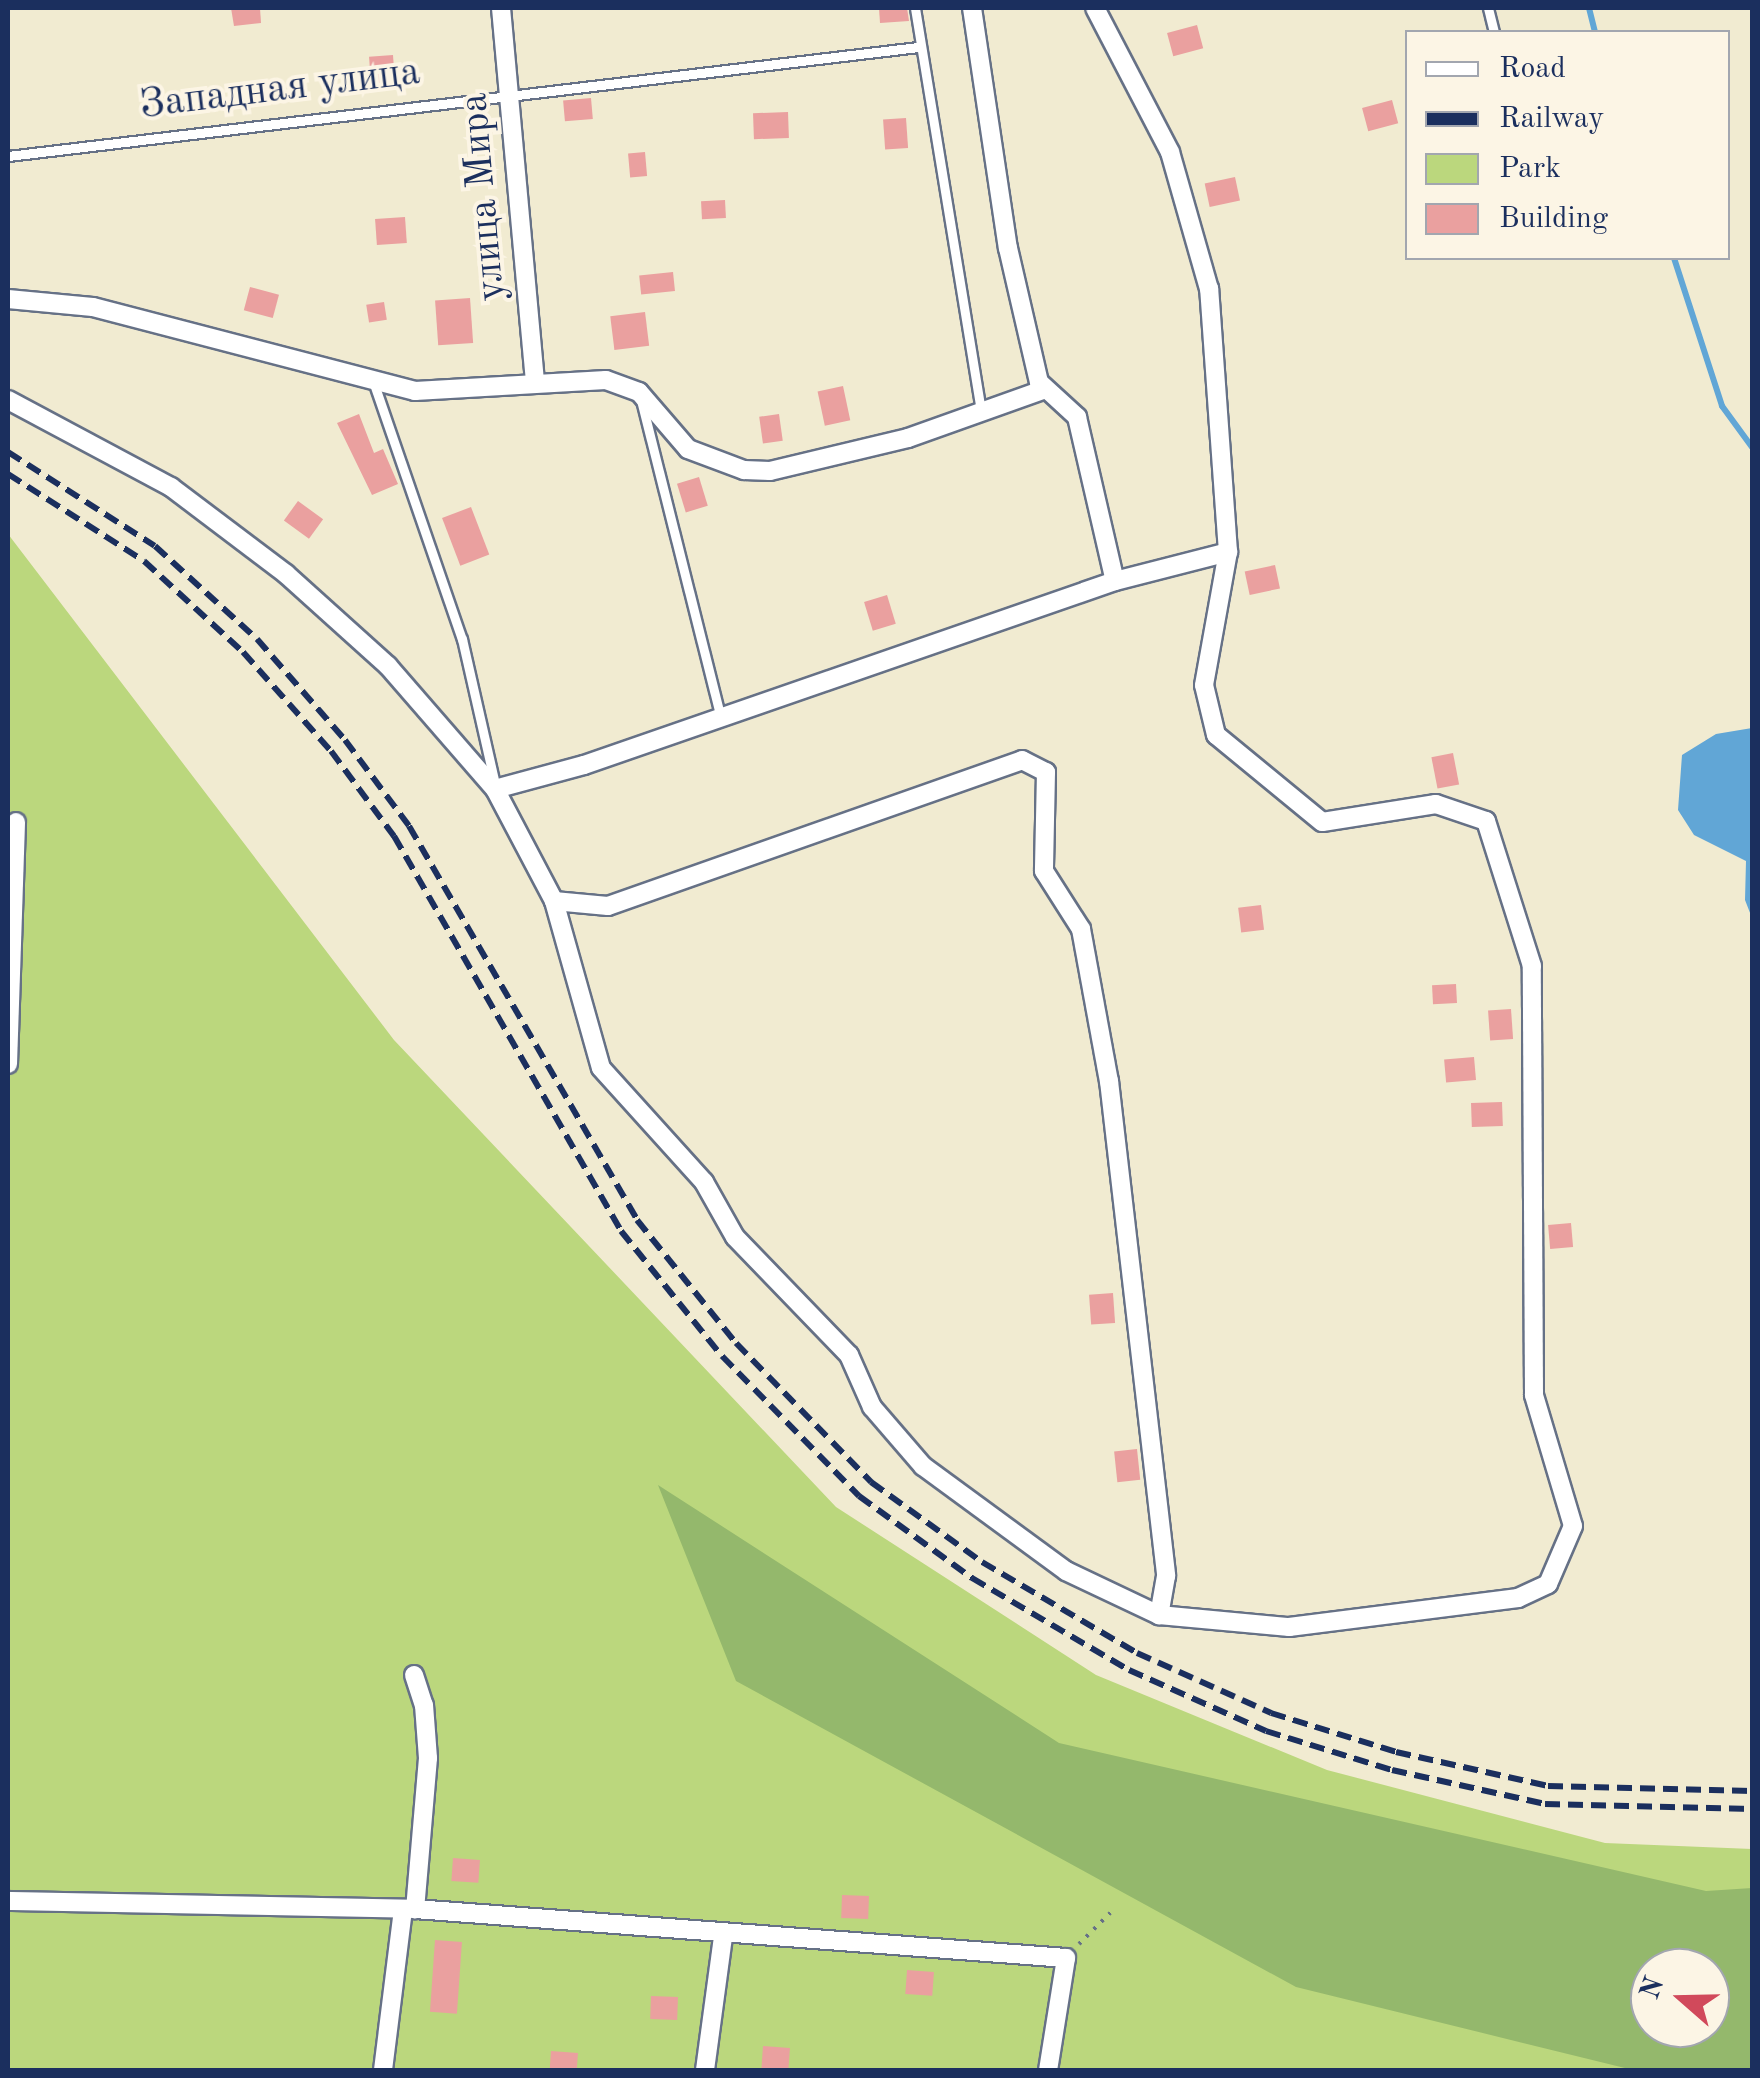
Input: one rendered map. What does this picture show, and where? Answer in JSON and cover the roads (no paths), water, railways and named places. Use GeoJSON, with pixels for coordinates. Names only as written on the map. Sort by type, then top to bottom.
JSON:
{"type":"FeatureCollection","features":[{"type":"Feature","properties":{"kind":"street","name":"улица Мира"},"geometry":{"type":"LineString","coordinates":[[501,8],[535,381]]}},
{"type":"Feature","properties":{"kind":"street"},"geometry":{"type":"LineString","coordinates":[[972,8],[1008,248],[1043,390],[1077,418],[1115,581]]}},
{"type":"Feature","properties":{"kind":"street"},"geometry":{"type":"LineString","coordinates":[[8,400],[170,487],[286,574],[388,666],[496,789],[554,902],[602,1068],[704,1182],[735,1237],[848,1355],[872,1407],[923,1466],[1066,1571],[1159,1615],[1289,1627],[1518,1598],[1548,1584],[1572,1526],[1534,1396],[1532,966],[1486,821],[1436,804],[1322,822],[1234,755],[1216,735],[1204,685],[1228,552],[1209,289],[1170,152],[1095,8]]}},
{"type":"Feature","properties":{"kind":"street"},"geometry":{"type":"LineString","coordinates":[[8,299],[93,307],[373,381],[446,392],[535,381],[606,380],[638,392],[688,449],[744,470],[770,471],[890,442],[1043,390]]}},
{"type":"Feature","properties":{"kind":"street"},"geometry":{"type":"LineString","coordinates":[[496,789],[720,718],[1115,581],[1228,552]]}},
{"type":"Feature","properties":{"kind":"street"},"geometry":{"type":"LineString","coordinates":[[554,902],[608,906],[1022,760],[1046,772],[1044,871],[1081,929],[1109,1081],[1166,1576],[1159,1615]]}},
{"type":"Feature","properties":{"kind":"street"},"geometry":{"type":"LineString","coordinates":[[8,1064],[16,822]]}},
{"type":"Feature","properties":{"kind":"street"},"geometry":{"type":"LineString","coordinates":[[383,2070],[428,1758],[424,1705],[414,1676]]}},
{"type":"Feature","properties":{"kind":"street"},"geometry":{"type":"LineString","coordinates":[[8,1901],[409,1909],[723,1936],[1066,1958],[1048,2070]]}},
{"type":"Feature","properties":{"kind":"street"},"geometry":{"type":"LineString","coordinates":[[705,2070],[723,1936]]}},
{"type":"Feature","properties":{"kind":"lane"},"geometry":{"type":"LineString","coordinates":[[915,8],[918,47],[981,412]]}},
{"type":"Feature","properties":{"kind":"lane","name":"Западная улица"},"geometry":{"type":"LineString","coordinates":[[8,156],[510,91],[918,47]]}},
{"type":"Feature","properties":{"kind":"lane"},"geometry":{"type":"LineString","coordinates":[[373,381],[462,639],[496,789]]}},
{"type":"Feature","properties":{"kind":"lane"},"geometry":{"type":"LineString","coordinates":[[638,392],[720,718]]}},
{"type":"Feature","properties":{"kind":"water"},"geometry":{"type":"Polygon","coordinates":[[[1752,728],[1752,918],[1745,900],[1746,861],[1694,835],[1678,810],[1682,755],[1716,734],[1752,728]]]}},
{"type":"Feature","properties":{"kind":"waterway"},"geometry":{"type":"LineString","coordinates":[[1589,8],[1594,30]]}},
{"type":"Feature","properties":{"kind":"waterway"},"geometry":{"type":"LineString","coordinates":[[1675,260],[1722,406],[1752,447]]}},
{"type":"Feature","properties":{"kind":"railway"},"geometry":{"type":"LineString","coordinates":[[8,452],[155,546],[257,639],[345,740],[409,826],[637,1220],[736,1343],[871,1482],[982,1562],[1137,1653],[1271,1713],[1396,1752],[1548,1786],[1752,1791]]}},
{"type":"Feature","properties":{"kind":"railway"},"geometry":{"type":"LineString","coordinates":[[8,474],[144,561],[243,652],[331,751],[394,836],[621,1231],[722,1356],[859,1496],[972,1578],[1129,1670],[1266,1731],[1392,1770],[1545,1804],[1752,1809]]}}]}
